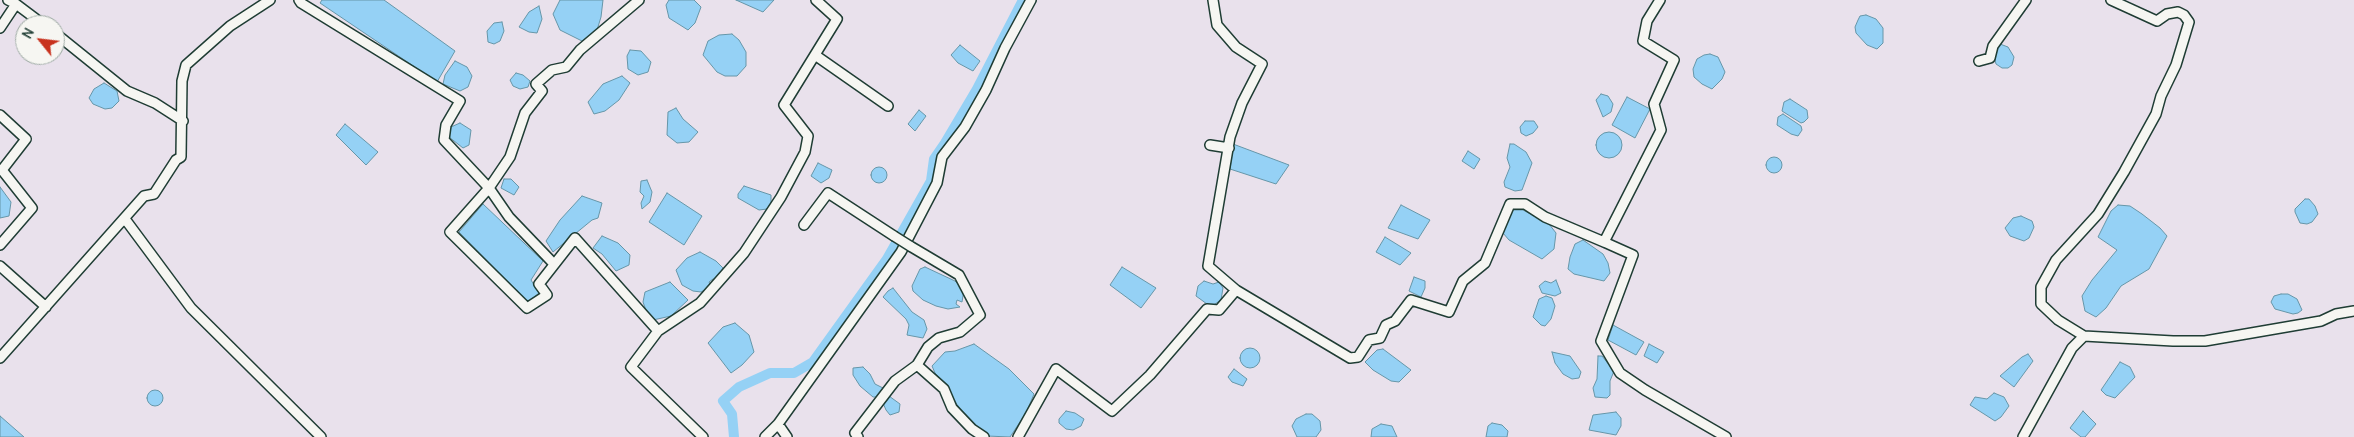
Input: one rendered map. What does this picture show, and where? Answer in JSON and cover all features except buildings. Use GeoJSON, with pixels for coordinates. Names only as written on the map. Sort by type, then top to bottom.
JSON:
{"type":"FeatureCollection","features":[{"type":"Feature","properties":{"kind":"street"},"geometry":{"type":"LineString","coordinates":[[0,358],[144,196],[154,194],[176,160],[181,156],[183,121],[182,81],[186,65],[230,26],[270,0]]}},
{"type":"Feature","properties":{"kind":"street"},"geometry":{"type":"LineString","coordinates":[[299,0],[301,4],[460,101],[446,125],[444,140],[489,188],[509,217],[554,264]]}},
{"type":"Feature","properties":{"kind":"street"},"geometry":{"type":"LineString","coordinates":[[639,0],[580,50],[566,67],[552,70],[536,84],[542,91],[525,113],[510,157],[489,188],[450,232],[527,308],[547,295],[538,284],[575,238],[658,332]]}},
{"type":"Feature","properties":{"kind":"street"},"geometry":{"type":"LineString","coordinates":[[703,437],[630,367],[658,332],[700,303],[744,253],[781,197],[805,152],[808,136],[784,105],[837,19],[816,0]]}},
{"type":"Feature","properties":{"kind":"street"},"geometry":{"type":"LineString","coordinates":[[765,437],[778,424],[901,252],[937,183],[942,157],[986,90],[1004,48],[1031,0]]}},
{"type":"Feature","properties":{"kind":"street"},"geometry":{"type":"LineString","coordinates":[[1213,0],[1217,26],[1236,47],[1262,64],[1242,103],[1229,148],[1208,266],[1236,290],[1350,358],[1358,357],[1369,340],[1380,338],[1386,325],[1395,322],[1411,300],[1449,312],[1463,281],[1485,263],[1510,204],[1526,204],[1545,217],[1633,255],[1601,341],[1620,373],[1645,390],[1726,437]]}},
{"type":"Feature","properties":{"kind":"street"},"geometry":{"type":"LineString","coordinates":[[1604,242],[1661,130],[1654,104],[1674,60],[1643,40],[1647,21],[1660,0]]}},
{"type":"Feature","properties":{"kind":"street"},"geometry":{"type":"LineString","coordinates":[[1979,61],[1990,58],[1993,46],[2026,0]]}},
{"type":"Feature","properties":{"kind":"street"},"geometry":{"type":"LineString","coordinates":[[2112,0],[2156,22],[2167,14],[2178,12],[2184,15],[2189,22],[2176,65],[2161,96],[2156,114],[2098,214],[2056,260],[2041,287],[2041,304],[2058,320],[2084,336],[2206,341],[2321,321],[2336,314],[2354,311]]}},
{"type":"Feature","properties":{"kind":"street"},"geometry":{"type":"LineString","coordinates":[[0,28],[12,2],[30,15]]}},
{"type":"Feature","properties":{"kind":"street"},"geometry":{"type":"LineString","coordinates":[[65,41],[127,91],[155,102],[183,121]]}},
{"type":"Feature","properties":{"kind":"street"},"geometry":{"type":"LineString","coordinates":[[815,55],[888,106]]}},
{"type":"Feature","properties":{"kind":"street"},"geometry":{"type":"LineString","coordinates":[[0,115],[26,140],[2,170],[32,208],[0,245]]}},
{"type":"Feature","properties":{"kind":"street"},"geometry":{"type":"LineString","coordinates":[[1210,144],[1229,148]]}},
{"type":"Feature","properties":{"kind":"street"},"geometry":{"type":"LineString","coordinates":[[804,225],[828,193],[959,275],[980,315],[960,332],[939,338],[928,346],[917,365],[896,381],[855,433],[858,437]]}},
{"type":"Feature","properties":{"kind":"street"},"geometry":{"type":"LineString","coordinates":[[125,219],[191,308],[321,437]]}},
{"type":"Feature","properties":{"kind":"street"},"geometry":{"type":"LineString","coordinates":[[0,266],[46,307]]}},
{"type":"Feature","properties":{"kind":"street"},"geometry":{"type":"LineString","coordinates":[[1018,437],[1056,369],[1112,411],[1150,375],[1207,309],[1219,310],[1236,290]]}},
{"type":"Feature","properties":{"kind":"street"},"geometry":{"type":"LineString","coordinates":[[2023,437],[2072,348],[2084,336]]}},
{"type":"Feature","properties":{"kind":"street"},"geometry":{"type":"LineString","coordinates":[[917,365],[944,389],[952,408],[972,429],[984,437]]}},
{"type":"Feature","properties":{"kind":"street"},"geometry":{"type":"LineString","coordinates":[[778,424],[787,437]]}},
{"type":"Feature","properties":{"kind":"water"},"geometry":{"type":"Polygon","coordinates":[[[322,0],[384,0],[455,51],[437,82],[320,3],[322,0]]]}},
{"type":"Feature","properties":{"kind":"water"},"geometry":{"type":"Polygon","coordinates":[[[560,0],[603,0],[597,30],[582,41],[560,30],[553,14],[560,0]]]}},
{"type":"Feature","properties":{"kind":"water"},"geometry":{"type":"Polygon","coordinates":[[[669,0],[694,0],[701,7],[695,23],[688,30],[669,18],[666,5],[669,0]]]}},
{"type":"Feature","properties":{"kind":"water"},"geometry":{"type":"Polygon","coordinates":[[[736,0],[774,0],[763,12],[736,0]]]}},
{"type":"Feature","properties":{"kind":"water"},"geometry":{"type":"Polygon","coordinates":[[[539,6],[542,19],[537,33],[529,32],[519,27],[529,12],[539,6]]]}},
{"type":"Feature","properties":{"kind":"water"},"geometry":{"type":"Polygon","coordinates":[[[1866,15],[1876,19],[1883,28],[1883,43],[1877,49],[1867,45],[1856,33],[1855,27],[1860,16],[1866,15]]]}},
{"type":"Feature","properties":{"kind":"water"},"geometry":{"type":"Polygon","coordinates":[[[502,22],[504,31],[500,41],[494,44],[488,42],[487,31],[494,23],[502,22]]]}},
{"type":"Feature","properties":{"kind":"water"},"geometry":{"type":"Polygon","coordinates":[[[732,34],[739,40],[746,52],[746,66],[737,76],[725,76],[717,72],[703,55],[708,41],[719,35],[732,34]]]}},
{"type":"Feature","properties":{"kind":"water"},"geometry":{"type":"Polygon","coordinates":[[[2000,44],[2008,47],[2014,57],[2012,65],[2008,68],[2002,68],[1996,64],[1994,56],[2000,44]]]}},
{"type":"Feature","properties":{"kind":"water"},"geometry":{"type":"Polygon","coordinates":[[[960,45],[980,61],[973,71],[958,63],[951,55],[960,45]]]}},
{"type":"Feature","properties":{"kind":"water"},"geometry":{"type":"Polygon","coordinates":[[[630,50],[641,51],[651,62],[648,72],[638,75],[628,69],[627,56],[630,50]]]}},
{"type":"Feature","properties":{"kind":"water"},"geometry":{"type":"Polygon","coordinates":[[[1710,54],[1718,57],[1725,72],[1722,79],[1712,89],[1694,77],[1693,69],[1697,59],[1710,54]]]}},
{"type":"Feature","properties":{"kind":"water"},"geometry":{"type":"Polygon","coordinates":[[[455,61],[467,67],[472,76],[468,87],[460,91],[443,84],[445,75],[455,61]]]}},
{"type":"Feature","properties":{"kind":"water"},"geometry":{"type":"Polygon","coordinates":[[[516,73],[523,75],[530,81],[528,87],[520,89],[513,86],[510,80],[516,73]]]}},
{"type":"Feature","properties":{"kind":"water"},"geometry":{"type":"Polygon","coordinates":[[[622,76],[630,83],[619,100],[605,111],[594,114],[588,102],[603,84],[622,76]]]}},
{"type":"Feature","properties":{"kind":"water"},"geometry":{"type":"Polygon","coordinates":[[[104,83],[117,91],[119,101],[112,108],[105,109],[93,104],[89,98],[94,89],[104,83]]]}},
{"type":"Feature","properties":{"kind":"water"},"geometry":{"type":"Polygon","coordinates":[[[1601,94],[1608,96],[1613,104],[1611,112],[1603,117],[1596,100],[1601,94]]]}},
{"type":"Feature","properties":{"kind":"water"},"geometry":{"type":"Polygon","coordinates":[[[1627,97],[1650,109],[1635,138],[1612,125],[1627,97]]]}},
{"type":"Feature","properties":{"kind":"water"},"geometry":{"type":"Polygon","coordinates":[[[1790,99],[1807,110],[1808,118],[1804,122],[1801,123],[1782,111],[1784,102],[1790,99]]]}},
{"type":"Feature","properties":{"kind":"water"},"geometry":{"type":"Polygon","coordinates":[[[676,108],[683,119],[698,132],[689,142],[677,143],[667,135],[668,112],[676,108]]]}},
{"type":"Feature","properties":{"kind":"water"},"geometry":{"type":"Polygon","coordinates":[[[919,110],[926,116],[915,131],[908,124],[919,110]]]}},
{"type":"Feature","properties":{"kind":"water"},"geometry":{"type":"Polygon","coordinates":[[[1783,114],[1801,126],[1802,130],[1798,136],[1777,125],[1778,117],[1783,114]]]}},
{"type":"Feature","properties":{"kind":"water"},"geometry":{"type":"Polygon","coordinates":[[[1525,121],[1534,121],[1538,127],[1533,133],[1526,136],[1521,133],[1520,127],[1525,121]]]}},
{"type":"Feature","properties":{"kind":"water"},"geometry":{"type":"Polygon","coordinates":[[[460,123],[471,130],[469,145],[463,148],[449,137],[451,127],[460,123]]]}},
{"type":"Feature","properties":{"kind":"water"},"geometry":{"type":"Polygon","coordinates":[[[345,124],[378,152],[366,165],[336,135],[345,124]]]}},
{"type":"Feature","properties":{"kind":"water"},"geometry":{"type":"Polygon","coordinates":[[[1609,132],[1618,136],[1622,145],[1618,154],[1609,158],[1600,154],[1596,145],[1600,136],[1609,132]]]}},
{"type":"Feature","properties":{"kind":"water"},"geometry":{"type":"Polygon","coordinates":[[[1233,144],[1289,165],[1276,184],[1230,169],[1233,144]]]}},
{"type":"Feature","properties":{"kind":"water"},"geometry":{"type":"Polygon","coordinates":[[[1510,144],[1514,144],[1526,152],[1532,163],[1522,190],[1515,191],[1505,187],[1504,182],[1510,167],[1507,158],[1510,144]]]}},
{"type":"Feature","properties":{"kind":"water"},"geometry":{"type":"Polygon","coordinates":[[[1468,151],[1480,159],[1474,169],[1462,161],[1468,151]]]}},
{"type":"Feature","properties":{"kind":"water"},"geometry":{"type":"Polygon","coordinates":[[[1774,157],[1780,159],[1782,165],[1780,171],[1774,173],[1768,171],[1766,165],[1768,159],[1774,157]]]}},
{"type":"Feature","properties":{"kind":"water"},"geometry":{"type":"Polygon","coordinates":[[[818,163],[832,170],[829,178],[821,183],[811,176],[818,163]]]}},
{"type":"Feature","properties":{"kind":"water"},"geometry":{"type":"Polygon","coordinates":[[[879,167],[885,169],[887,175],[885,181],[879,183],[873,181],[871,175],[873,169],[879,167]]]}},
{"type":"Feature","properties":{"kind":"water"},"geometry":{"type":"Polygon","coordinates":[[[504,179],[511,179],[519,187],[514,195],[501,188],[504,179]]]}},
{"type":"Feature","properties":{"kind":"water"},"geometry":{"type":"Polygon","coordinates":[[[647,180],[652,192],[650,202],[642,209],[641,203],[644,196],[640,192],[641,181],[647,180]]]}},
{"type":"Feature","properties":{"kind":"water"},"geometry":{"type":"Polygon","coordinates":[[[744,186],[771,195],[771,203],[767,209],[759,210],[738,198],[738,194],[744,186]]]}},
{"type":"Feature","properties":{"kind":"water"},"geometry":{"type":"Polygon","coordinates":[[[0,187],[11,202],[9,216],[0,218],[0,187]]]}},
{"type":"Feature","properties":{"kind":"water"},"geometry":{"type":"Polygon","coordinates":[[[667,193],[702,216],[684,245],[649,222],[667,193]]]}},
{"type":"Feature","properties":{"kind":"water"},"geometry":{"type":"Polygon","coordinates":[[[582,196],[602,203],[598,218],[592,220],[553,252],[546,241],[560,220],[582,196]]]}},
{"type":"Feature","properties":{"kind":"water"},"geometry":{"type":"Polygon","coordinates":[[[2305,199],[2309,199],[2315,206],[2318,214],[2312,222],[2307,224],[2300,223],[2295,212],[2295,209],[2305,199]]]}},
{"type":"Feature","properties":{"kind":"water"},"geometry":{"type":"Polygon","coordinates":[[[483,204],[543,261],[531,280],[539,293],[528,302],[459,232],[483,204]]]}},
{"type":"Feature","properties":{"kind":"water"},"geometry":{"type":"Polygon","coordinates":[[[1401,205],[1430,220],[1418,239],[1388,228],[1401,205]]]}},
{"type":"Feature","properties":{"kind":"water"},"geometry":{"type":"Polygon","coordinates":[[[2118,205],[2130,206],[2160,228],[2167,236],[2149,269],[2121,286],[2106,308],[2096,317],[2085,311],[2082,296],[2092,280],[2117,250],[2098,237],[2111,211],[2118,205]]]}},
{"type":"Feature","properties":{"kind":"water"},"geometry":{"type":"Polygon","coordinates":[[[1512,210],[1523,210],[1549,224],[1556,233],[1554,249],[1542,259],[1509,240],[1503,233],[1512,210]]]}},
{"type":"Feature","properties":{"kind":"water"},"geometry":{"type":"Polygon","coordinates":[[[2021,216],[2032,221],[2034,227],[2029,238],[2024,241],[2010,236],[2005,228],[2013,218],[2021,216]]]}},
{"type":"Feature","properties":{"kind":"water"},"geometry":{"type":"Polygon","coordinates":[[[602,236],[618,243],[630,255],[629,265],[616,271],[602,254],[593,248],[602,236]]]}},
{"type":"Feature","properties":{"kind":"water"},"geometry":{"type":"Polygon","coordinates":[[[1385,237],[1411,253],[1400,265],[1376,252],[1385,237]]]}},
{"type":"Feature","properties":{"kind":"water"},"geometry":{"type":"Polygon","coordinates":[[[1583,240],[1603,254],[1608,263],[1610,273],[1604,281],[1574,274],[1568,269],[1575,244],[1583,240]]]}},
{"type":"Feature","properties":{"kind":"water"},"geometry":{"type":"Polygon","coordinates":[[[700,252],[716,261],[723,268],[717,280],[713,279],[709,282],[711,286],[701,292],[693,291],[682,285],[676,270],[687,258],[700,252]]]}},
{"type":"Feature","properties":{"kind":"water"},"geometry":{"type":"Polygon","coordinates":[[[925,267],[955,281],[964,290],[962,302],[957,300],[956,304],[960,307],[948,309],[936,306],[923,300],[913,291],[912,286],[920,269],[925,267]]]}},
{"type":"Feature","properties":{"kind":"water"},"geometry":{"type":"Polygon","coordinates":[[[1122,267],[1156,288],[1141,308],[1110,285],[1122,267]]]}},
{"type":"Feature","properties":{"kind":"water"},"geometry":{"type":"Polygon","coordinates":[[[1414,277],[1425,281],[1425,288],[1421,297],[1409,291],[1414,277]]]}},
{"type":"Feature","properties":{"kind":"water"},"geometry":{"type":"Polygon","coordinates":[[[1556,280],[1561,293],[1555,296],[1542,293],[1539,286],[1545,281],[1551,283],[1556,280]]]}},
{"type":"Feature","properties":{"kind":"water"},"geometry":{"type":"Polygon","coordinates":[[[1204,281],[1213,284],[1219,282],[1223,288],[1221,300],[1212,306],[1196,296],[1198,286],[1204,281]]]}},
{"type":"Feature","properties":{"kind":"water"},"geometry":{"type":"Polygon","coordinates":[[[670,282],[688,300],[671,316],[653,320],[647,313],[643,302],[645,292],[670,282]]]}},
{"type":"Feature","properties":{"kind":"water"},"geometry":{"type":"Polygon","coordinates":[[[893,288],[912,312],[924,320],[927,329],[923,338],[907,335],[909,325],[906,319],[883,297],[893,288]]]}},
{"type":"Feature","properties":{"kind":"water"},"geometry":{"type":"Polygon","coordinates":[[[2288,294],[2297,299],[2302,310],[2293,314],[2275,309],[2271,302],[2274,296],[2288,294]]]}},
{"type":"Feature","properties":{"kind":"water"},"geometry":{"type":"Polygon","coordinates":[[[1546,296],[1552,298],[1555,306],[1551,319],[1545,326],[1541,325],[1533,317],[1539,299],[1546,296]]]}},
{"type":"Feature","properties":{"kind":"water"},"geometry":{"type":"Polygon","coordinates":[[[735,323],[749,335],[754,352],[742,365],[731,373],[708,343],[723,327],[735,323]]]}},
{"type":"Feature","properties":{"kind":"water"},"geometry":{"type":"Polygon","coordinates":[[[1613,325],[1644,342],[1636,355],[1608,340],[1613,325]]]}},
{"type":"Feature","properties":{"kind":"water"},"geometry":{"type":"Polygon","coordinates":[[[974,344],[1009,369],[1034,394],[1026,413],[1010,437],[987,436],[964,416],[932,366],[945,352],[955,351],[974,344]]]}},
{"type":"Feature","properties":{"kind":"water"},"geometry":{"type":"Polygon","coordinates":[[[1649,344],[1664,352],[1657,363],[1644,356],[1649,344]]]}},
{"type":"Feature","properties":{"kind":"water"},"geometry":{"type":"Polygon","coordinates":[[[1246,348],[1254,348],[1260,354],[1260,362],[1254,368],[1246,368],[1240,362],[1240,354],[1246,348]]]}},
{"type":"Feature","properties":{"kind":"water"},"geometry":{"type":"Polygon","coordinates":[[[1383,349],[1411,370],[1399,382],[1391,381],[1373,370],[1365,362],[1377,350],[1383,349]]]}},
{"type":"Feature","properties":{"kind":"water"},"geometry":{"type":"Polygon","coordinates":[[[1552,352],[1570,356],[1581,372],[1579,378],[1572,379],[1563,374],[1555,363],[1552,352]]]}},
{"type":"Feature","properties":{"kind":"water"},"geometry":{"type":"Polygon","coordinates":[[[2028,354],[2033,361],[2014,387],[2000,376],[2028,354]]]}},
{"type":"Feature","properties":{"kind":"water"},"geometry":{"type":"Polygon","coordinates":[[[1598,356],[1602,356],[1614,371],[1610,381],[1610,395],[1607,398],[1595,397],[1593,388],[1597,379],[1598,356]]]}},
{"type":"Feature","properties":{"kind":"water"},"geometry":{"type":"Polygon","coordinates":[[[2120,362],[2130,367],[2135,377],[2115,398],[2106,395],[2101,390],[2120,362]]]}},
{"type":"Feature","properties":{"kind":"water"},"geometry":{"type":"Polygon","coordinates":[[[863,367],[870,374],[875,384],[883,388],[879,397],[873,397],[860,386],[853,375],[853,368],[863,367]]]}},
{"type":"Feature","properties":{"kind":"water"},"geometry":{"type":"Polygon","coordinates":[[[1234,369],[1247,379],[1243,386],[1232,382],[1228,377],[1234,369]]]}},
{"type":"Feature","properties":{"kind":"water"},"geometry":{"type":"Polygon","coordinates":[[[155,390],[161,392],[163,398],[161,404],[155,406],[149,404],[147,398],[149,392],[155,390]]]}},
{"type":"Feature","properties":{"kind":"water"},"geometry":{"type":"Polygon","coordinates":[[[1994,393],[2004,397],[2009,406],[2001,417],[1995,421],[1970,405],[1975,397],[1987,399],[1994,393]]]}},
{"type":"Feature","properties":{"kind":"water"},"geometry":{"type":"Polygon","coordinates":[[[889,396],[900,404],[899,412],[890,415],[883,403],[889,396]]]}},
{"type":"Feature","properties":{"kind":"water"},"geometry":{"type":"Polygon","coordinates":[[[1066,411],[1075,413],[1084,419],[1081,426],[1073,430],[1066,429],[1059,423],[1059,419],[1066,411]]]}},
{"type":"Feature","properties":{"kind":"water"},"geometry":{"type":"Polygon","coordinates":[[[2083,411],[2096,424],[2085,437],[2081,437],[2070,428],[2083,411]]]}},
{"type":"Feature","properties":{"kind":"water"},"geometry":{"type":"Polygon","coordinates":[[[1616,412],[1621,418],[1621,426],[1616,435],[1589,430],[1593,415],[1616,412]]]}},
{"type":"Feature","properties":{"kind":"water"},"geometry":{"type":"Polygon","coordinates":[[[1306,414],[1312,414],[1320,421],[1321,430],[1316,437],[1297,437],[1292,426],[1296,419],[1306,414]]]}},
{"type":"Feature","properties":{"kind":"water"},"geometry":{"type":"Polygon","coordinates":[[[0,416],[24,437],[0,437],[0,416]]]}},
{"type":"Feature","properties":{"kind":"water"},"geometry":{"type":"Polygon","coordinates":[[[1492,423],[1502,425],[1508,431],[1507,437],[1486,437],[1488,426],[1492,423]]]}},
{"type":"Feature","properties":{"kind":"water"},"geometry":{"type":"Polygon","coordinates":[[[1381,424],[1392,426],[1397,437],[1371,437],[1372,429],[1381,424]]]}},
{"type":"Feature","properties":{"kind":"waterway"},"geometry":{"type":"LineString","coordinates":[[734,437],[732,414],[723,401],[739,387],[770,373],[794,373],[813,362],[887,259],[931,181],[934,159],[977,89],[1023,0]]}}]}
